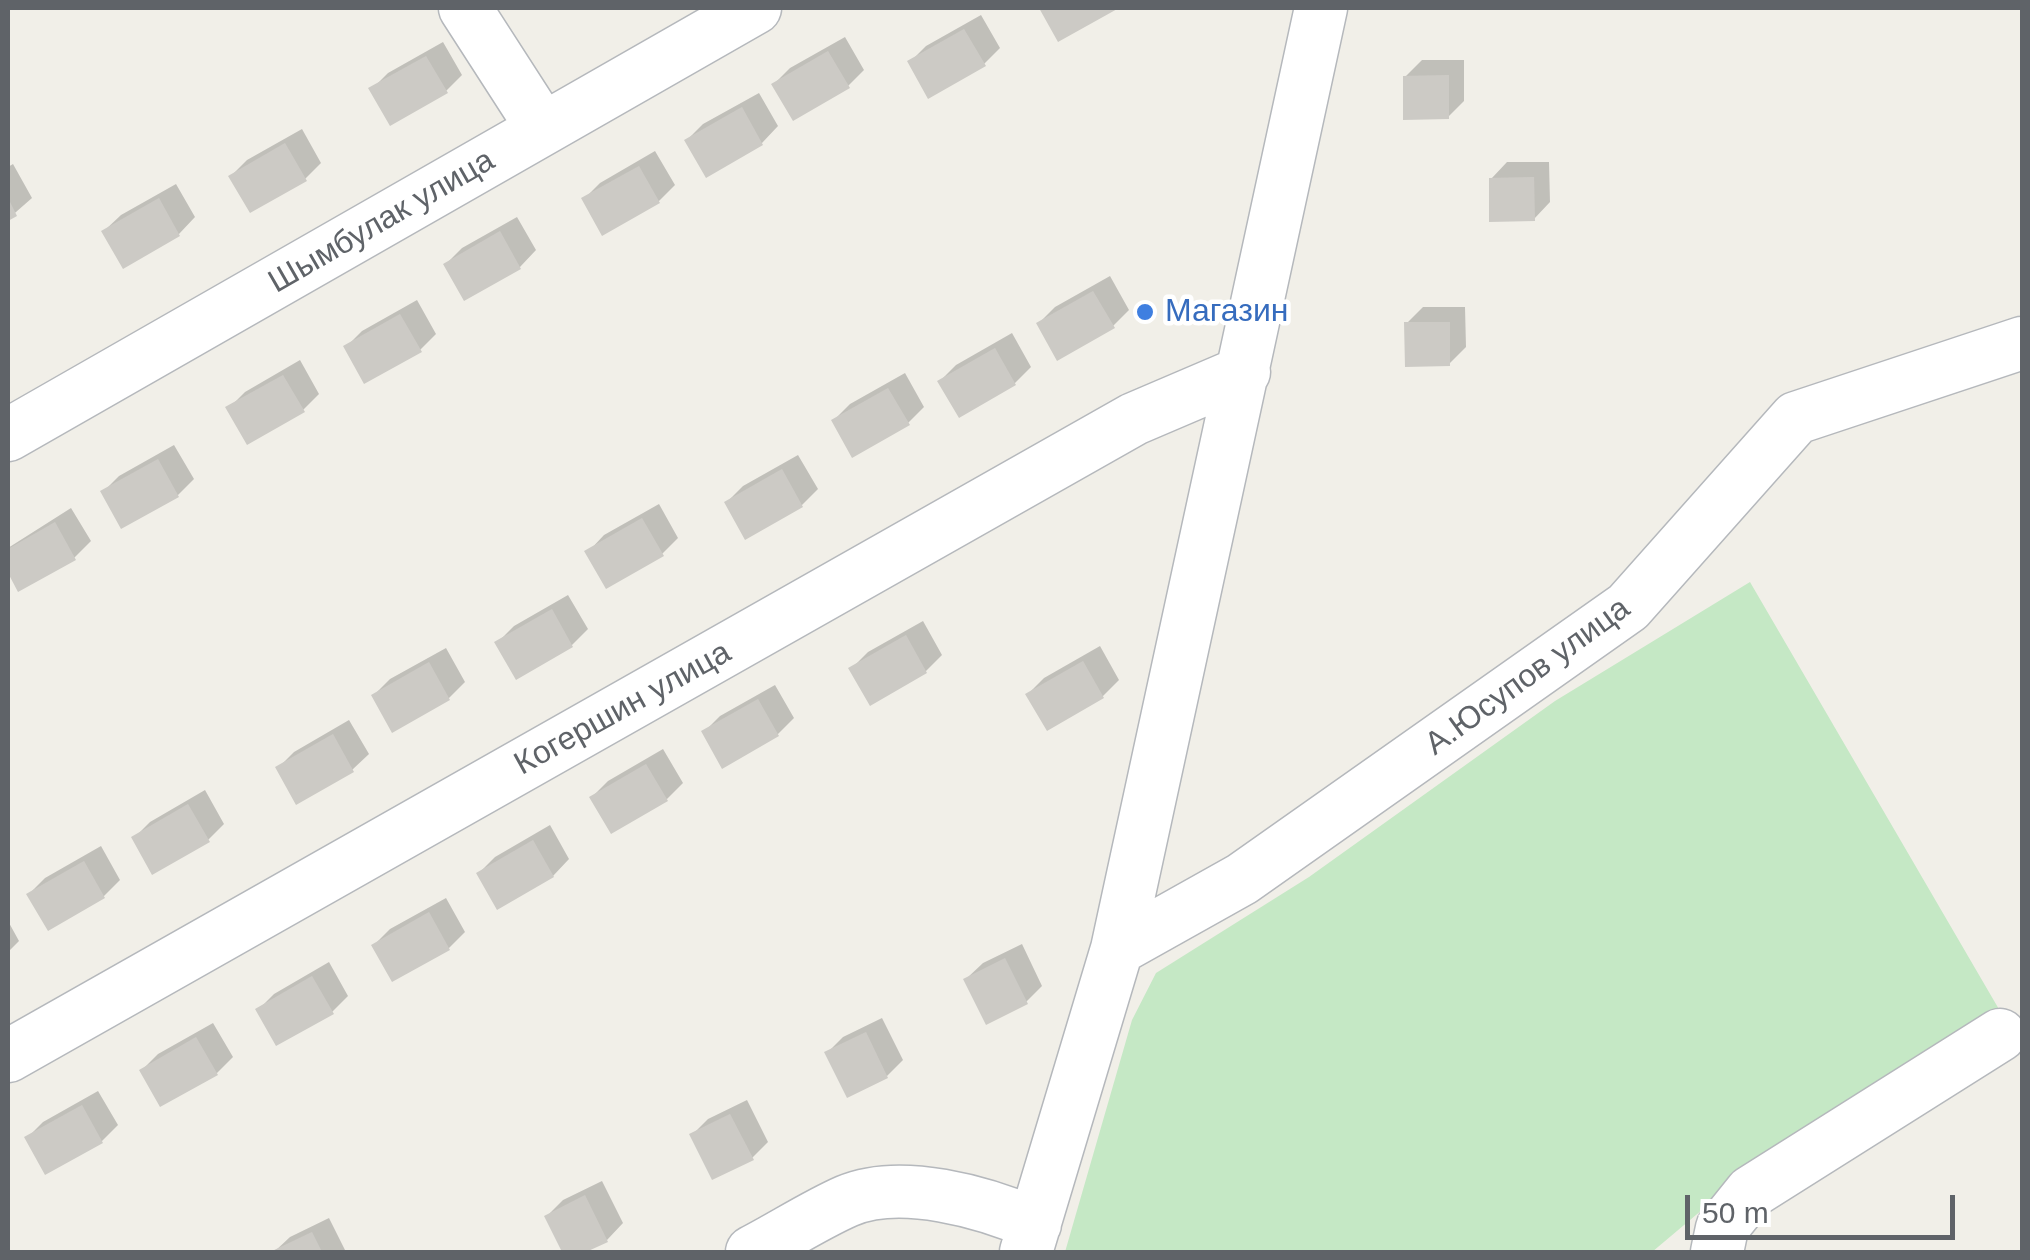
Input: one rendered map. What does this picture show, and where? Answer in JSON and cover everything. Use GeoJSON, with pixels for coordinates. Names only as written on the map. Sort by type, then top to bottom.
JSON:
{"type":"FeatureCollection","features":[{"type":"Feature","properties":{"kind":"street"},"geometry":{"type":"LineString","coordinates":[[465,8],[543,129]]}},
{"type":"Feature","properties":{"kind":"street","name":"Шымбулак улица"},"geometry":{"type":"LineString","coordinates":[[8,435],[755,8]]}},
{"type":"Feature","properties":{"kind":"street"},"geometry":{"type":"LineString","coordinates":[[752,1252],[851,1199],[924,1192],[990,1204],[1030,1238],[1117,949],[1321,8]]}},
{"type":"Feature","properties":{"kind":"street","name":"А.Юсупов улица"},"geometry":{"type":"LineString","coordinates":[[1117,949],[1242,879],[1628,607],[1796,418],[2022,343]]}},
{"type":"Feature","properties":{"kind":"street","name":"Когершин улица"},"geometry":{"type":"LineString","coordinates":[[8,1056],[1134,419],[1244,372]]}},
{"type":"Feature","properties":{"kind":"street"},"geometry":{"type":"LineString","coordinates":[[1717,1252],[1722,1228],[1751,1192],[2000,1035]]}},
{"type":"Feature","properties":{"kind":"green space"},"geometry":{"type":"Polygon","coordinates":[[[1750,582],[2000,1011],[1778,1146],[1652,1252],[1065,1252],[1132,1020],[1156,973],[1309,877],[1555,701],[1750,582]]]}},
{"type":"Feature","properties":{"kind":"building"},"geometry":{"type":"Polygon","coordinates":[[[1039,8],[1119,8],[1058,42],[1039,8]]]}},
{"type":"Feature","properties":{"kind":"building"},"geometry":{"type":"Polygon","coordinates":[[[964,29],[986,66],[928,99],[907,61],[964,29]]]}},
{"type":"Feature","properties":{"kind":"building"},"geometry":{"type":"Polygon","coordinates":[[[828,51],[850,88],[793,121],[771,84],[828,51]]]}},
{"type":"Feature","properties":{"kind":"building"},"geometry":{"type":"Polygon","coordinates":[[[426,56],[448,93],[390,126],[368,88],[426,56]]]}},
{"type":"Feature","properties":{"kind":"building"},"geometry":{"type":"Polygon","coordinates":[[[1449,75],[1449,119],[1403,120],[1403,76],[1449,75]]]}},
{"type":"Feature","properties":{"kind":"building"},"geometry":{"type":"Polygon","coordinates":[[[742,107],[763,145],[706,178],[684,140],[742,107]]]}},
{"type":"Feature","properties":{"kind":"building"},"geometry":{"type":"Polygon","coordinates":[[[285,143],[307,181],[250,213],[228,176],[285,143]]]}},
{"type":"Feature","properties":{"kind":"building"},"geometry":{"type":"Polygon","coordinates":[[[639,166],[660,203],[602,236],[581,198],[639,166]]]}},
{"type":"Feature","properties":{"kind":"building"},"geometry":{"type":"Polygon","coordinates":[[[1534,177],[1535,221],[1489,222],[1489,178],[1534,177]]]}},
{"type":"Feature","properties":{"kind":"building"},"geometry":{"type":"Polygon","coordinates":[[[8,198],[17,216],[8,221],[8,198]]]}},
{"type":"Feature","properties":{"kind":"building"},"geometry":{"type":"Polygon","coordinates":[[[159,198],[180,236],[123,269],[101,231],[159,198]]]}},
{"type":"Feature","properties":{"kind":"building"},"geometry":{"type":"Polygon","coordinates":[[[500,231],[521,269],[464,301],[443,264],[500,231]]]}},
{"type":"Feature","properties":{"kind":"building"},"geometry":{"type":"Polygon","coordinates":[[[1093,291],[1115,328],[1057,361],[1036,323],[1093,291]]]}},
{"type":"Feature","properties":{"kind":"building"},"geometry":{"type":"Polygon","coordinates":[[[400,314],[422,352],[364,384],[343,346],[400,314]]]}},
{"type":"Feature","properties":{"kind":"building"},"geometry":{"type":"Polygon","coordinates":[[[1404,322],[1450,322],[1450,366],[1405,367],[1404,322]]]}},
{"type":"Feature","properties":{"kind":"building"},"geometry":{"type":"Polygon","coordinates":[[[995,348],[1016,385],[959,418],[937,381],[995,348]]]}},
{"type":"Feature","properties":{"kind":"building"},"geometry":{"type":"Polygon","coordinates":[[[283,375],[305,412],[247,445],[225,407],[283,375]]]}},
{"type":"Feature","properties":{"kind":"building"},"geometry":{"type":"Polygon","coordinates":[[[888,388],[910,425],[852,458],[831,420],[888,388]]]}},
{"type":"Feature","properties":{"kind":"building"},"geometry":{"type":"Polygon","coordinates":[[[158,459],[179,497],[121,529],[100,491],[158,459]]]}},
{"type":"Feature","properties":{"kind":"building"},"geometry":{"type":"Polygon","coordinates":[[[782,469],[803,507],[745,540],[724,502],[782,469]]]}},
{"type":"Feature","properties":{"kind":"building"},"geometry":{"type":"Polygon","coordinates":[[[642,518],[664,556],[606,589],[584,551],[642,518]]]}},
{"type":"Feature","properties":{"kind":"building"},"geometry":{"type":"Polygon","coordinates":[[[55,522],[76,560],[18,592],[8,573],[8,549],[55,522]]]}},
{"type":"Feature","properties":{"kind":"building"},"geometry":{"type":"Polygon","coordinates":[[[552,609],[573,647],[516,680],[494,642],[552,609]]]}},
{"type":"Feature","properties":{"kind":"building"},"geometry":{"type":"Polygon","coordinates":[[[906,635],[927,673],[870,706],[848,668],[906,635]]]}},
{"type":"Feature","properties":{"kind":"building"},"geometry":{"type":"Polygon","coordinates":[[[1083,661],[1104,698],[1047,731],[1025,694],[1083,661]]]}},
{"type":"Feature","properties":{"kind":"building"},"geometry":{"type":"Polygon","coordinates":[[[429,662],[450,700],[392,733],[371,695],[429,662]]]}},
{"type":"Feature","properties":{"kind":"building"},"geometry":{"type":"Polygon","coordinates":[[[758,699],[779,736],[722,769],[701,731],[758,699]]]}},
{"type":"Feature","properties":{"kind":"building"},"geometry":{"type":"Polygon","coordinates":[[[333,734],[354,772],[296,805],[275,767],[333,734]]]}},
{"type":"Feature","properties":{"kind":"building"},"geometry":{"type":"Polygon","coordinates":[[[646,764],[668,801],[611,834],[589,797],[646,764]]]}},
{"type":"Feature","properties":{"kind":"building"},"geometry":{"type":"Polygon","coordinates":[[[188,804],[210,842],[152,875],[131,837],[188,804]]]}},
{"type":"Feature","properties":{"kind":"building"},"geometry":{"type":"Polygon","coordinates":[[[533,840],[554,877],[497,910],[476,873],[533,840]]]}},
{"type":"Feature","properties":{"kind":"building"},"geometry":{"type":"Polygon","coordinates":[[[84,861],[105,898],[48,931],[26,894],[84,861]]]}},
{"type":"Feature","properties":{"kind":"building"},"geometry":{"type":"Polygon","coordinates":[[[429,912],[450,950],[392,982],[371,945],[429,912]]]}},
{"type":"Feature","properties":{"kind":"building"},"geometry":{"type":"Polygon","coordinates":[[[1005,958],[1028,1004],[986,1025],[963,979],[1005,958]]]}},
{"type":"Feature","properties":{"kind":"building"},"geometry":{"type":"Polygon","coordinates":[[[312,976],[334,1014],[276,1046],[255,1009],[312,976]]]}},
{"type":"Feature","properties":{"kind":"building"},"geometry":{"type":"Polygon","coordinates":[[[866,1032],[888,1078],[847,1098],[824,1052],[866,1032]]]}},
{"type":"Feature","properties":{"kind":"building"},"geometry":{"type":"Polygon","coordinates":[[[196,1037],[218,1075],[160,1107],[139,1070],[196,1037]]]}},
{"type":"Feature","properties":{"kind":"building"},"geometry":{"type":"Polygon","coordinates":[[[82,1105],[103,1143],[45,1175],[24,1137],[82,1105]]]}},
{"type":"Feature","properties":{"kind":"building"},"geometry":{"type":"Polygon","coordinates":[[[730,1114],[754,1160],[712,1180],[689,1134],[730,1114]]]}},
{"type":"Feature","properties":{"kind":"building"},"geometry":{"type":"Polygon","coordinates":[[[585,1195],[608,1242],[586,1252],[562,1252],[544,1216],[585,1195]]]}},
{"type":"Feature","properties":{"kind":"building"},"geometry":{"type":"Polygon","coordinates":[[[312,1232],[322,1252],[270,1252],[312,1232]]]}},
{"type":"Feature","properties":{"kind":"place","name":"Магазин"},"geometry":{"type":"Point","coordinates":[1145,312]}}]}
